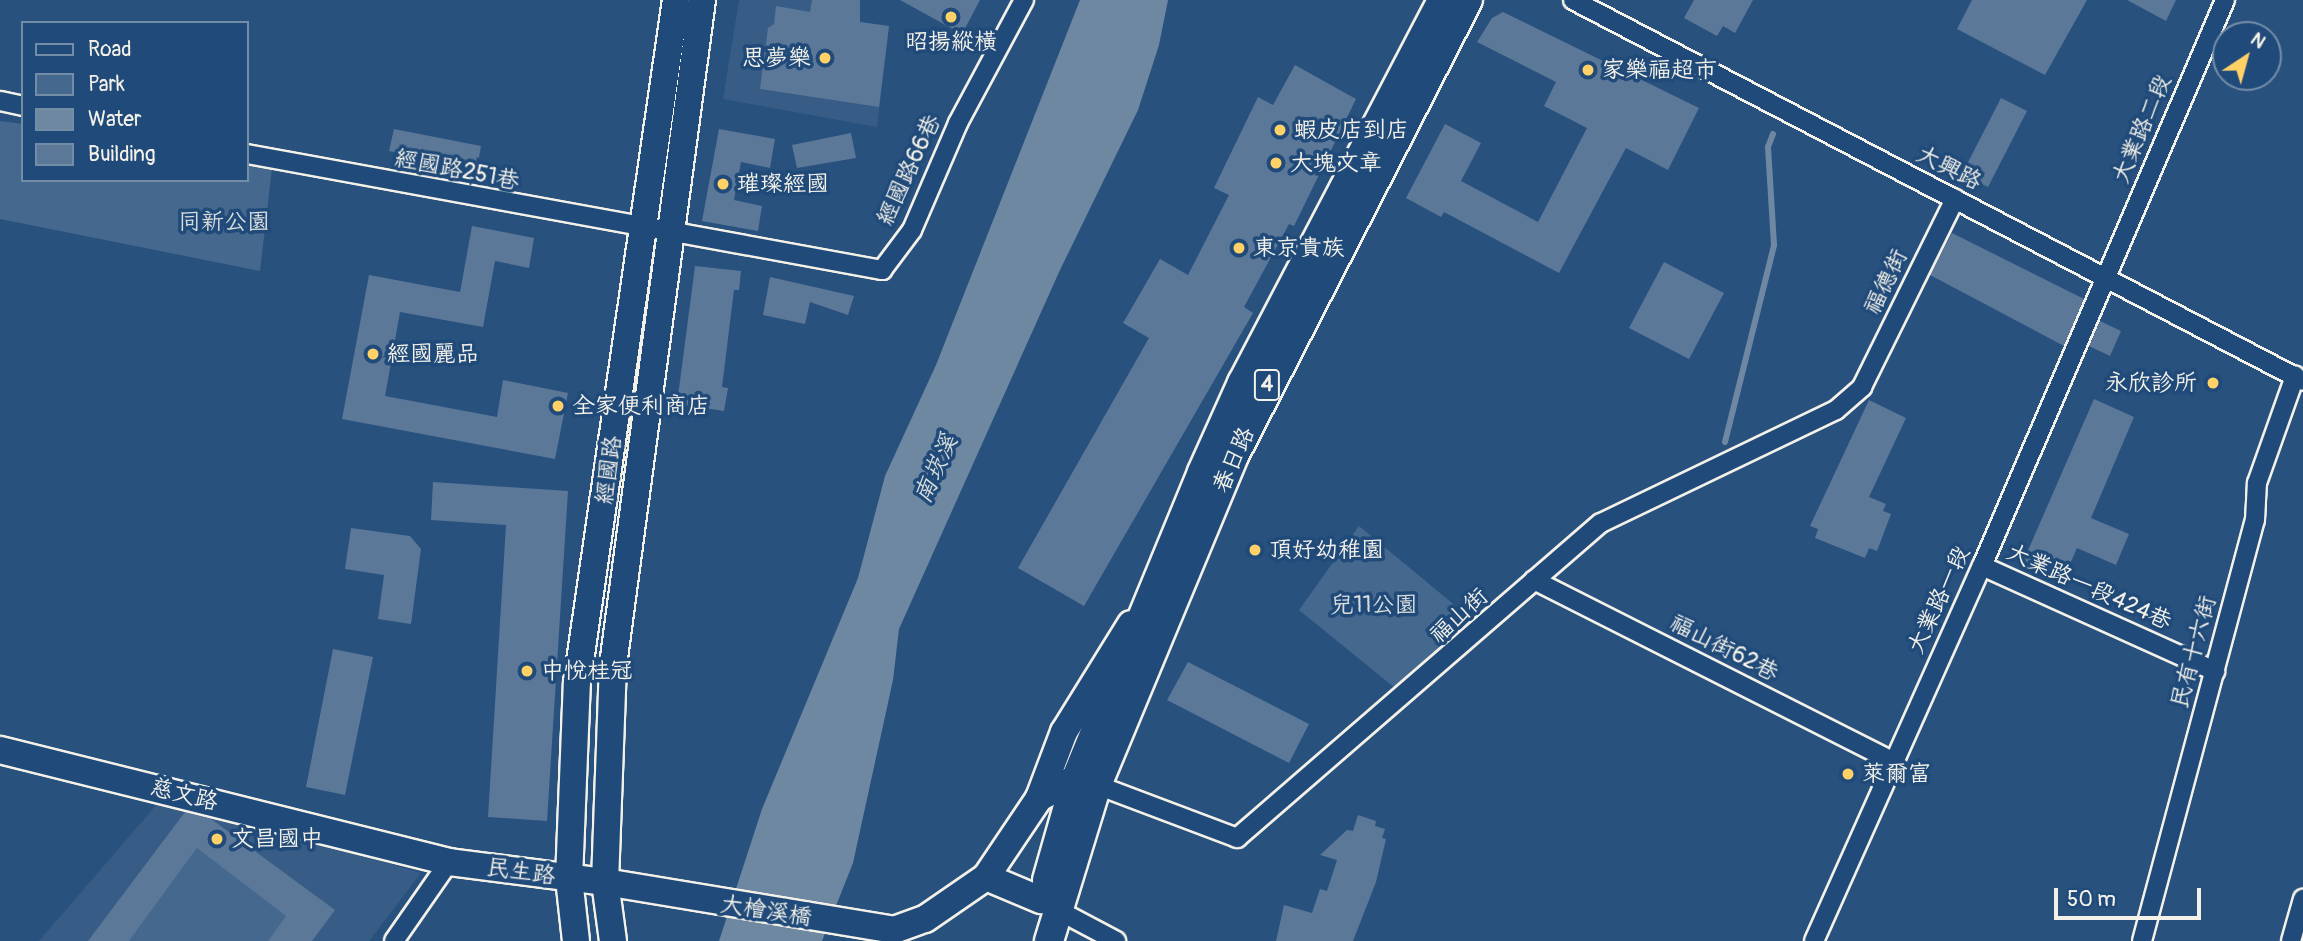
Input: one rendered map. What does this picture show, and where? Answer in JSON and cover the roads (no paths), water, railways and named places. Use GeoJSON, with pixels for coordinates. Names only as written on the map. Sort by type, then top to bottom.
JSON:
{"type":"FeatureCollection","features":[{"type":"Feature","properties":{"kind":"main road","name":"春日路"},"geometry":{"type":"LineString","coordinates":[[1030,941],[1049,905],[1086,782],[1157,583],[1242,383],[1442,0]]}},
{"type":"Feature","properties":{"kind":"main road","name":"春日路"},"geometry":{"type":"LineString","coordinates":[[1086,782],[1262,396],[1468,0]]}},
{"type":"Feature","properties":{"kind":"main road","name":"春日路"},"geometry":{"type":"LineString","coordinates":[[1049,905],[1049,941]]}},
{"type":"Feature","properties":{"kind":"street","name":"經國路"},"geometry":{"type":"LineString","coordinates":[[613,941],[605,882],[614,665],[658,233],[676,0]]}},
{"type":"Feature","properties":{"kind":"street","name":"經國路"},"geometry":{"type":"LineString","coordinates":[[576,941],[569,879],[577,682],[702,0]]}},
{"type":"Feature","properties":{"kind":"street","name":"經國路66巷"},"geometry":{"type":"LineString","coordinates":[[658,233],[882,270],[912,230],[958,122],[1024,0]]}},
{"type":"Feature","properties":{"kind":"street","name":"大興路"},"geometry":{"type":"LineString","coordinates":[[1573,0],[2299,379]]}},
{"type":"Feature","properties":{"kind":"street","name":"大業路二段"},"geometry":{"type":"LineString","coordinates":[[2105,277],[2225,0]]}},
{"type":"Feature","properties":{"kind":"street"},"geometry":{"type":"LineString","coordinates":[[0,101],[21,106]]}},
{"type":"Feature","properties":{"kind":"street","name":"經國路251巷"},"geometry":{"type":"LineString","coordinates":[[248,154],[658,233]]}},
{"type":"Feature","properties":{"kind":"street","name":"福德街"},"geometry":{"type":"LineString","coordinates":[[1862,387],[1955,199]]}},
{"type":"Feature","properties":{"kind":"street","name":"大業路一段"},"geometry":{"type":"LineString","coordinates":[[1814,941],[1891,760],[1982,566],[2105,277]]}},
{"type":"Feature","properties":{"kind":"street","name":"民有十六街"},"geometry":{"type":"LineString","coordinates":[[2142,941],[2255,520],[2257,483],[2299,379]]}},
{"type":"Feature","properties":{"kind":"street","name":"福山街"},"geometry":{"type":"LineString","coordinates":[[1086,782],[1237,838],[1468,642],[1534,580],[1601,523],[1836,410],[1862,387]]}},
{"type":"Feature","properties":{"kind":"street","name":"大業路一段424巷"},"geometry":{"type":"LineString","coordinates":[[1982,566],[2215,671]]}},
{"type":"Feature","properties":{"kind":"street","name":"福山街62巷"},"geometry":{"type":"LineString","coordinates":[[1534,580],[1891,760]]}},
{"type":"Feature","properties":{"kind":"street"},"geometry":{"type":"LineString","coordinates":[[1116,941],[1049,905],[986,877],[1038,798],[1063,732],[1157,583]]}},
{"type":"Feature","properties":{"kind":"street","name":"慈文路"},"geometry":{"type":"LineString","coordinates":[[0,750],[449,862]]}},
{"type":"Feature","properties":{"kind":"street"},"geometry":{"type":"LineString","coordinates":[[1038,798],[1086,782]]}},
{"type":"Feature","properties":{"kind":"street"},"geometry":{"type":"LineString","coordinates":[[394,941],[449,862]]}},
{"type":"Feature","properties":{"kind":"street","name":"民生路"},"geometry":{"type":"LineString","coordinates":[[449,862],[605,882],[688,898]]}},
{"type":"Feature","properties":{"kind":"street","name":"大檜溪橋"},"geometry":{"type":"LineString","coordinates":[[688,898],[894,930],[925,919],[986,877]]}},
{"type":"Feature","properties":{"kind":"street"},"geometry":{"type":"LineString","coordinates":[[2291,941],[2303,899]]}},
{"type":"Feature","properties":{"kind":"water","name":"南崁溪"},"geometry":{"type":"Polygon","coordinates":[[[1080,0],[1168,0],[1159,45],[1138,110],[1060,270],[899,629],[893,680],[853,863],[822,941],[719,941],[762,809],[858,578],[885,476],[936,365],[1080,0]]]}},
{"type":"Feature","properties":{"kind":"waterway"},"geometry":{"type":"LineString","coordinates":[[1725,442],[1774,245],[1768,147],[1773,134]]}},
{"type":"Feature","properties":{"kind":"place","name":"昭揚縱橫"},"geometry":{"type":"Point","coordinates":[951,17]}},
{"type":"Feature","properties":{"kind":"place","name":"思夢樂"},"geometry":{"type":"Point","coordinates":[825,58]}},
{"type":"Feature","properties":{"kind":"place","name":"家樂福超市"},"geometry":{"type":"Point","coordinates":[1588,70]}},
{"type":"Feature","properties":{"kind":"place","name":"蝦皮店到店"},"geometry":{"type":"Point","coordinates":[1280,130]}},
{"type":"Feature","properties":{"kind":"place","name":"大塊文章"},"geometry":{"type":"Point","coordinates":[1276,163]}},
{"type":"Feature","properties":{"kind":"place","name":"璀璨經國"},"geometry":{"type":"Point","coordinates":[723,184]}},
{"type":"Feature","properties":{"kind":"place","name":"東京貴族"},"geometry":{"type":"Point","coordinates":[1239,248]}},
{"type":"Feature","properties":{"kind":"place","name":"經國麗品"},"geometry":{"type":"Point","coordinates":[373,354]}},
{"type":"Feature","properties":{"kind":"place","name":"永欣診所"},"geometry":{"type":"Point","coordinates":[2213,383]}},
{"type":"Feature","properties":{"kind":"place","name":"全家便利商店"},"geometry":{"type":"Point","coordinates":[558,406]}},
{"type":"Feature","properties":{"kind":"place","name":"頂好幼稚園"},"geometry":{"type":"Point","coordinates":[1255,550]}},
{"type":"Feature","properties":{"kind":"place","name":"中悅桂冠"},"geometry":{"type":"Point","coordinates":[527,671]}},
{"type":"Feature","properties":{"kind":"place","name":"萊爾富"},"geometry":{"type":"Point","coordinates":[1848,774]}},
{"type":"Feature","properties":{"kind":"place","name":"文昌國中"},"geometry":{"type":"Point","coordinates":[217,839]}},
{"type":"Feature","properties":{"kind":"park label","name":"同新公園"},"geometry":{"type":"Point","coordinates":[224,222]}},
{"type":"Feature","properties":{"kind":"park label","name":"兒11公園"},"geometry":{"type":"Point","coordinates":[1374,605]}}]}
